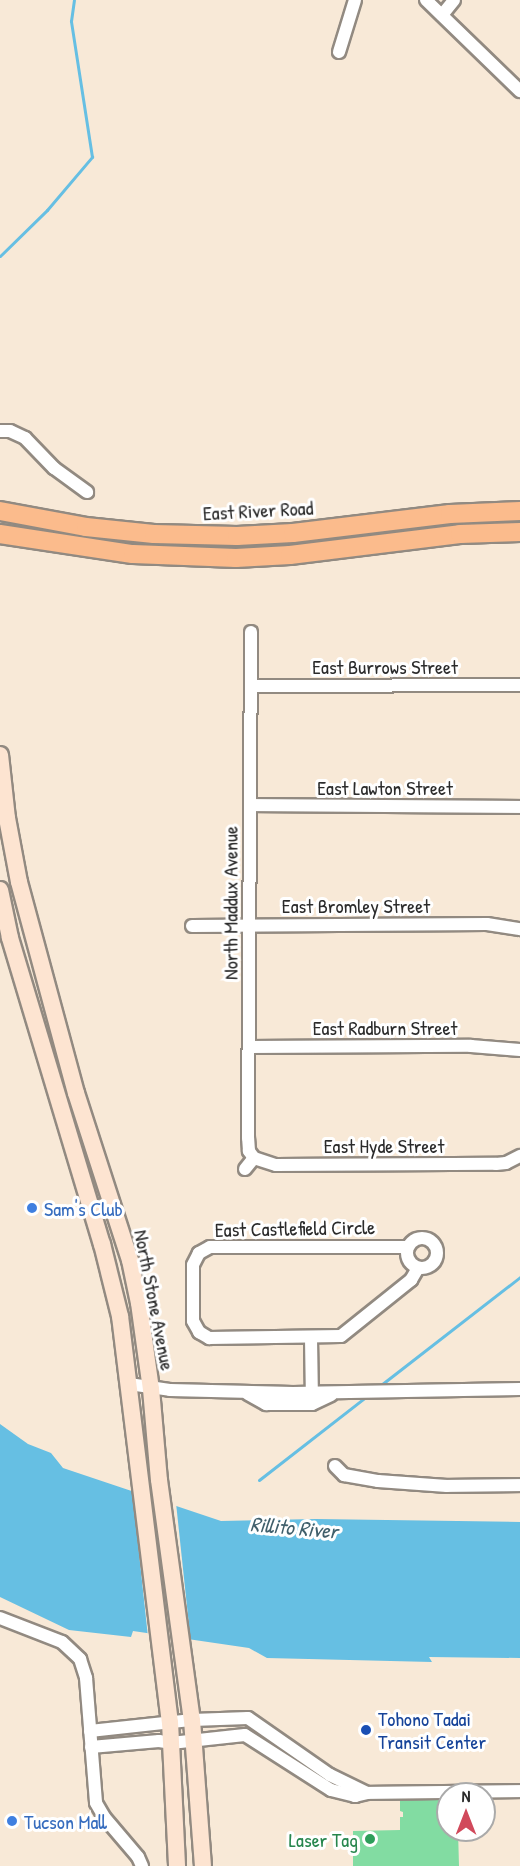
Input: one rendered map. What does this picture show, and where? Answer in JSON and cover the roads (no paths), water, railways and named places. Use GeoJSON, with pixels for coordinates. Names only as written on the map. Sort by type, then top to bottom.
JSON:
{"type":"FeatureCollection","features":[{"type":"Feature","properties":{"kind":"main road","name":"East River Road"},"geometry":{"type":"LineString","coordinates":[[0,511],[86,526],[154,534],[237,537],[293,533],[450,513],[520,511]]}},
{"type":"Feature","properties":{"kind":"main road"},"geometry":{"type":"LineString","coordinates":[[424,538],[431,528],[520,519]]}},
{"type":"Feature","properties":{"kind":"main road"},"geometry":{"type":"LineString","coordinates":[[0,534],[133,554],[236,558],[290,555],[460,534],[520,532]]}},
{"type":"Feature","properties":{"kind":"main road","name":"North Stone Avenue"},"geometry":{"type":"LineString","coordinates":[[0,754],[7,818],[19,882],[76,1093],[130,1260],[151,1389],[159,1480],[192,1720],[203,1866]]}},
{"type":"Feature","properties":{"kind":"main road","name":"North Stone Avenue"},"geometry":{"type":"LineString","coordinates":[[0,890],[10,938],[102,1244],[120,1316],[170,1722],[177,1866]]}},
{"type":"Feature","properties":{"kind":"street"},"geometry":{"type":"LineString","coordinates":[[339,52],[355,0]]}},
{"type":"Feature","properties":{"kind":"street"},"geometry":{"type":"LineString","coordinates":[[426,0],[520,91]]}},
{"type":"Feature","properties":{"kind":"street"},"geometry":{"type":"LineString","coordinates":[[442,15],[454,0]]}},
{"type":"Feature","properties":{"kind":"street"},"geometry":{"type":"LineString","coordinates":[[0,431],[10,431],[26,438],[54,468],[87,492]]}},
{"type":"Feature","properties":{"kind":"street","name":"North Maddux Avenue"},"geometry":{"type":"LineString","coordinates":[[251,632],[248,1145],[254,1158]]}},
{"type":"Feature","properties":{"kind":"street","name":"East Burrows Street"},"geometry":{"type":"LineString","coordinates":[[251,686],[520,685]]}},
{"type":"Feature","properties":{"kind":"street","name":"East Lawton Street"},"geometry":{"type":"LineString","coordinates":[[250,805],[520,807]]}},
{"type":"Feature","properties":{"kind":"street","name":"East Bromley Street"},"geometry":{"type":"LineString","coordinates":[[192,926],[487,924],[520,929]]}},
{"type":"Feature","properties":{"kind":"street","name":"East Radburn Street"},"geometry":{"type":"LineString","coordinates":[[249,1047],[471,1046],[520,1050]]}},
{"type":"Feature","properties":{"kind":"street"},"geometry":{"type":"LineString","coordinates":[[245,1169],[254,1158]]}},
{"type":"Feature","properties":{"kind":"street","name":"East Hyde Street"},"geometry":{"type":"LineString","coordinates":[[254,1158],[276,1165],[496,1164],[517,1158]]}},
{"type":"Feature","properties":{"kind":"street","name":"East Castlefield Circle"},"geometry":{"type":"LineString","coordinates":[[422,1238],[435,1245],[438,1254],[434,1264],[425,1269],[418,1268],[411,1280],[341,1336],[209,1338],[199,1332],[193,1321],[193,1265],[199,1253],[210,1247],[408,1247],[412,1241],[422,1238]]}},
{"type":"Feature","properties":{"kind":"street"},"geometry":{"type":"LineString","coordinates":[[408,1247],[408,1260],[418,1268]]}},
{"type":"Feature","properties":{"kind":"street"},"geometry":{"type":"LineString","coordinates":[[311,1338],[312,1398]]}},
{"type":"Feature","properties":{"kind":"street"},"geometry":{"type":"LineString","coordinates":[[129,1384],[151,1389],[244,1392],[266,1404],[341,1392],[520,1389]]}},
{"type":"Feature","properties":{"kind":"street"},"geometry":{"type":"LineString","coordinates":[[335,1466],[344,1475],[378,1481],[447,1486],[520,1485]]}},
{"type":"Feature","properties":{"kind":"street"},"geometry":{"type":"LineString","coordinates":[[0,1618],[62,1642],[76,1653],[86,1678],[95,1795],[99,1810],[138,1857],[142,1866]]}},
{"type":"Feature","properties":{"kind":"street"},"geometry":{"type":"LineString","coordinates":[[90,1731],[192,1720],[248,1718],[330,1775],[367,1793]]}},
{"type":"Feature","properties":{"kind":"street"},"geometry":{"type":"LineString","coordinates":[[91,1747],[159,1741],[171,1743],[245,1735],[331,1790],[355,1796],[367,1793],[520,1791]]}},
{"type":"Feature","properties":{"kind":"water","name":"Rillito River"},"geometry":{"type":"Polygon","coordinates":[[[0,1424],[28,1444],[51,1453],[63,1468],[221,1521],[316,1519],[520,1522],[520,1658],[429,1657],[432,1662],[267,1658],[249,1648],[133,1631],[131,1637],[69,1630],[0,1597],[0,1424]]]}},
{"type":"Feature","properties":{"kind":"waterway"},"geometry":{"type":"LineString","coordinates":[[0,256],[47,210],[92,157],[71,21],[74,0]]}},
{"type":"Feature","properties":{"kind":"waterway"},"geometry":{"type":"LineString","coordinates":[[377,1388],[520,1277]]}},
{"type":"Feature","properties":{"kind":"waterway"},"geometry":{"type":"LineString","coordinates":[[259,1480],[367,1396]]}},
{"type":"Feature","properties":{"kind":"place","name":"Sam's Club"},"geometry":{"type":"Point","coordinates":[32,1208]}},
{"type":"Feature","properties":{"kind":"place","name":"Tohono Tadai Transit Center"},"geometry":{"type":"Point","coordinates":[366,1730]}},
{"type":"Feature","properties":{"kind":"place","name":"Tucson Mall"},"geometry":{"type":"Point","coordinates":[12,1821]}},
{"type":"Feature","properties":{"kind":"place","name":"Laser Tag"},"geometry":{"type":"Point","coordinates":[370,1839]}}]}
